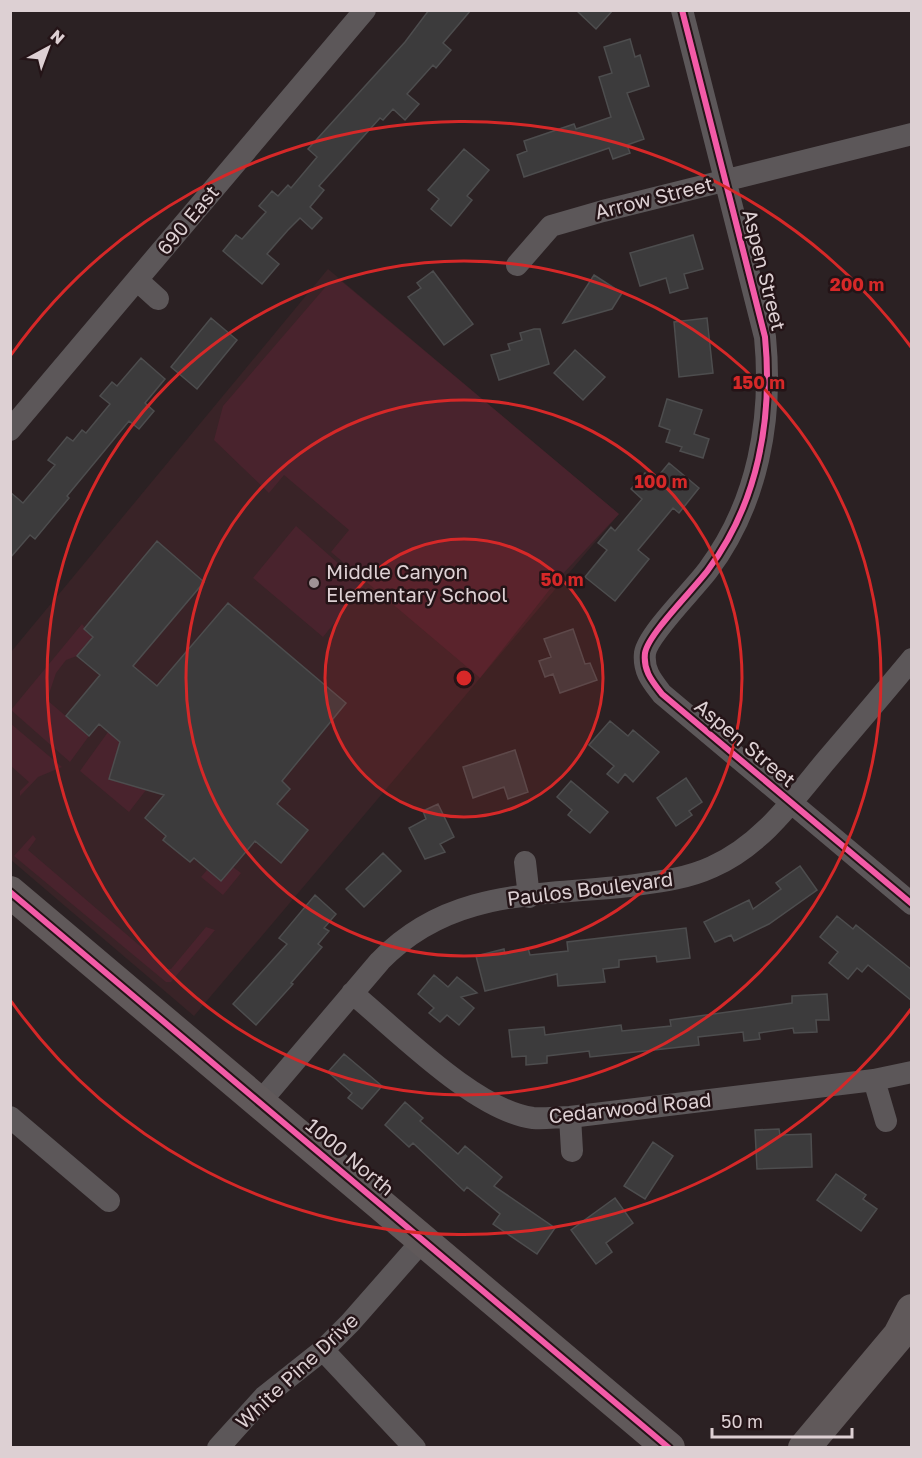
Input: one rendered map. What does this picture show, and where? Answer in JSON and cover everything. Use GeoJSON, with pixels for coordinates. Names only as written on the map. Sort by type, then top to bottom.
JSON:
{"type":"FeatureCollection","features":[{"type":"Feature","properties":{"kind":"street","name":"690 East"},"geometry":{"type":"LineString","coordinates":[[15,415],[137,280],[365,10]]}},
{"type":"Feature","properties":{"kind":"street","name":"Aspen Street"},"geometry":{"type":"LineString","coordinates":[[682,10],[765,337],[768,392],[762,446],[756,472],[736,523],[708,570],[653,637],[645,652],[647,675],[662,694],[912,904]]}},
{"type":"Feature","properties":{"kind":"street","name":"Arrow Street"},"geometry":{"type":"LineString","coordinates":[[517,265],[551,226],[912,134]]}},
{"type":"Feature","properties":{"kind":"street"},"geometry":{"type":"LineString","coordinates":[[137,280],[158,299]]}},
{"type":"Feature","properties":{"kind":"street","name":"Paulos Boulevard"},"geometry":{"type":"LineString","coordinates":[[260,1102],[394,945],[428,921],[464,906],[655,883],[712,867],[746,848],[762,835],[791,803],[912,659]]}},
{"type":"Feature","properties":{"kind":"street"},"geometry":{"type":"LineString","coordinates":[[525,862],[529,897]]}},
{"type":"Feature","properties":{"kind":"street","name":"1000 North"},"geometry":{"type":"LineString","coordinates":[[10,892],[669,1448]]}},
{"type":"Feature","properties":{"kind":"street","name":"Cedarwood Road"},"geometry":{"type":"LineString","coordinates":[[352,993],[470,1092],[493,1106],[533,1118],[570,1117],[874,1080],[912,1072]]}},
{"type":"Feature","properties":{"kind":"street"},"geometry":{"type":"LineString","coordinates":[[874,1080],[886,1121]]}},
{"type":"Feature","properties":{"kind":"street"},"geometry":{"type":"LineString","coordinates":[[10,1117],[109,1201]]}},
{"type":"Feature","properties":{"kind":"street"},"geometry":{"type":"LineString","coordinates":[[570,1117],[572,1151]]}},
{"type":"Feature","properties":{"kind":"street","name":"White Pine Drive"},"geometry":{"type":"LineString","coordinates":[[218,1448],[265,1396],[323,1350],[423,1240]]}},
{"type":"Feature","properties":{"kind":"street"},"geometry":{"type":"LineString","coordinates":[[804,1448],[899,1335],[912,1310]]}},
{"type":"Feature","properties":{"kind":"street"},"geometry":{"type":"LineString","coordinates":[[323,1350],[415,1448]]}},
{"type":"Feature","properties":{"kind":"shaded area","name":"Middle Canyon Elementary School"},"geometry":{"type":"Polygon","coordinates":[[[328,269],[619,514],[194,1016],[11,860],[11,652],[328,269]]]}},
{"type":"Feature","properties":{"kind":"shaded area"},"geometry":{"type":"Polygon","coordinates":[[[340,280],[619,514],[558,579],[480,678],[331,552],[349,530],[284,475],[269,493],[214,440],[223,406],[328,284],[340,280]]]}},
{"type":"Feature","properties":{"kind":"shaded area"},"geometry":{"type":"Polygon","coordinates":[[[296,526],[364,586],[323,637],[253,578],[296,526]]]}},
{"type":"Feature","properties":{"kind":"shaded area"},"geometry":{"type":"Polygon","coordinates":[[[82,624],[93,637],[77,656],[66,660],[56,673],[47,700],[89,736],[70,762],[11,710],[82,624]]]}},
{"type":"Feature","properties":{"kind":"shaded area"},"geometry":{"type":"Polygon","coordinates":[[[10,723],[62,767],[38,777],[20,796],[20,791],[29,782],[11,766],[10,723]]]}},
{"type":"Feature","properties":{"kind":"shaded area"},"geometry":{"type":"Polygon","coordinates":[[[108,732],[120,742],[109,779],[146,790],[129,812],[80,771],[108,732]]]}},
{"type":"Feature","properties":{"kind":"shaded area"},"geometry":{"type":"Polygon","coordinates":[[[33,835],[36,839],[28,850],[167,969],[171,969],[206,927],[215,930],[171,982],[166,982],[14,856],[33,835]]]}},
{"type":"Feature","properties":{"kind":"shaded area"},"geometry":{"type":"Polygon","coordinates":[[[233,867],[241,873],[223,895],[201,877],[207,870],[221,881],[233,867]]]}},
{"type":"Feature","properties":{"kind":"building"},"geometry":{"type":"Polygon","coordinates":[[[429,10],[471,10],[443,43],[451,50],[436,68],[433,65],[407,94],[419,104],[405,120],[393,109],[383,120],[380,118],[319,186],[324,190],[310,207],[322,218],[312,229],[300,218],[288,230],[267,254],[279,264],[262,284],[223,251],[236,235],[242,239],[266,212],[259,206],[272,191],[278,196],[288,185],[291,188],[317,157],[308,149],[405,42],[429,10]]]}},
{"type":"Feature","properties":{"kind":"building"},"geometry":{"type":"Polygon","coordinates":[[[576,10],[613,10],[596,29],[576,10]]]}},
{"type":"Feature","properties":{"kind":"building"},"geometry":{"type":"Polygon","coordinates":[[[630,39],[635,57],[640,55],[649,86],[627,93],[644,139],[627,145],[630,153],[613,159],[609,148],[524,177],[517,155],[527,151],[524,141],[574,124],[576,129],[611,117],[599,77],[612,73],[604,47],[630,39]]]}},
{"type":"Feature","properties":{"kind":"building"},"geometry":{"type":"Polygon","coordinates":[[[464,149],[489,170],[467,196],[472,200],[451,226],[431,209],[439,199],[428,190],[464,149]]]}},
{"type":"Feature","properties":{"kind":"building"},"geometry":{"type":"Polygon","coordinates":[[[693,235],[703,269],[684,274],[688,288],[670,293],[666,278],[640,286],[630,253],[693,235]]]}},
{"type":"Feature","properties":{"kind":"building"},"geometry":{"type":"Polygon","coordinates":[[[433,271],[473,324],[444,345],[408,297],[421,288],[417,283],[433,271]]]}},
{"type":"Feature","properties":{"kind":"building"},"geometry":{"type":"Polygon","coordinates":[[[594,275],[622,293],[612,309],[563,323],[594,275]]]}},
{"type":"Feature","properties":{"kind":"building"},"geometry":{"type":"Polygon","coordinates":[[[211,318],[237,340],[197,389],[171,367],[211,318]]]}},
{"type":"Feature","properties":{"kind":"building"},"geometry":{"type":"Polygon","coordinates":[[[707,318],[713,373],[679,377],[674,322],[707,318]]]}},
{"type":"Feature","properties":{"kind":"building"},"geometry":{"type":"Polygon","coordinates":[[[540,329],[549,364],[499,380],[491,355],[510,350],[508,344],[522,340],[520,333],[540,329]]]}},
{"type":"Feature","properties":{"kind":"building"},"geometry":{"type":"Polygon","coordinates":[[[575,350],[605,377],[583,400],[554,373],[575,350]]]}},
{"type":"Feature","properties":{"kind":"building"},"geometry":{"type":"Polygon","coordinates":[[[141,358],[165,379],[145,403],[154,411],[139,429],[129,421],[35,539],[30,535],[10,558],[10,492],[23,503],[55,465],[48,460],[67,437],[73,441],[82,430],[86,433],[110,404],[100,396],[112,382],[117,386],[141,358]]]}},
{"type":"Feature","properties":{"kind":"building"},"geometry":{"type":"Polygon","coordinates":[[[667,399],[702,410],[694,434],[709,439],[703,458],[680,451],[682,447],[666,442],[670,430],[659,426],[667,399]]]}},
{"type":"Feature","properties":{"kind":"building"},"geometry":{"type":"Polygon","coordinates":[[[669,463],[699,488],[679,513],[673,508],[638,550],[649,559],[615,601],[585,577],[607,550],[598,543],[611,527],[615,531],[642,499],[631,489],[645,473],[655,480],[669,463]]]}},
{"type":"Feature","properties":{"kind":"building"},"geometry":{"type":"Polygon","coordinates":[[[157,541],[204,582],[133,666],[157,686],[228,603],[346,703],[282,781],[290,789],[277,804],[308,830],[281,863],[255,841],[221,881],[194,858],[190,862],[163,840],[166,836],[145,818],[164,795],[109,779],[120,742],[99,724],[89,736],[66,716],[100,675],[77,656],[93,637],[84,629],[157,541]]]}},
{"type":"Feature","properties":{"kind":"building"},"geometry":{"type":"Polygon","coordinates":[[[573,629],[585,664],[590,663],[597,680],[560,693],[553,674],[545,677],[539,661],[551,657],[544,639],[573,629]]]}},
{"type":"Feature","properties":{"kind":"building"},"geometry":{"type":"Polygon","coordinates":[[[610,721],[628,736],[633,730],[659,752],[633,782],[625,774],[618,783],[607,774],[614,766],[589,745],[610,721]]]}},
{"type":"Feature","properties":{"kind":"building"},"geometry":{"type":"Polygon","coordinates":[[[515,750],[528,792],[508,799],[504,787],[473,798],[463,767],[515,750]]]}},
{"type":"Feature","properties":{"kind":"building"},"geometry":{"type":"Polygon","coordinates":[[[686,778],[702,802],[689,811],[692,815],[676,826],[657,798],[686,778]]]}},
{"type":"Feature","properties":{"kind":"building"},"geometry":{"type":"Polygon","coordinates":[[[571,781],[608,812],[590,833],[568,815],[572,810],[557,797],[571,781]]]}},
{"type":"Feature","properties":{"kind":"building"},"geometry":{"type":"Polygon","coordinates":[[[438,804],[454,837],[440,844],[445,852],[425,859],[409,828],[426,819],[423,811],[438,804]]]}},
{"type":"Feature","properties":{"kind":"building"},"geometry":{"type":"Polygon","coordinates":[[[383,853],[401,871],[364,907],[346,889],[383,853]]]}},
{"type":"Feature","properties":{"kind":"building"},"geometry":{"type":"Polygon","coordinates":[[[800,866],[817,890],[769,924],[734,941],[731,935],[715,942],[704,922],[749,900],[753,909],[781,889],[776,883],[800,866]]]}},
{"type":"Feature","properties":{"kind":"building"},"geometry":{"type":"Polygon","coordinates":[[[315,895],[336,914],[324,928],[329,931],[318,944],[322,947],[256,1025],[233,1004],[287,944],[279,938],[315,895]]]}},
{"type":"Feature","properties":{"kind":"building"},"geometry":{"type":"Polygon","coordinates":[[[837,916],[853,929],[856,925],[912,970],[912,1001],[868,965],[862,972],[857,968],[848,979],[829,963],[838,952],[820,937],[837,916]]]}},
{"type":"Feature","properties":{"kind":"building"},"geometry":{"type":"Polygon","coordinates":[[[686,928],[690,958],[657,962],[656,956],[619,960],[619,967],[603,969],[605,982],[558,986],[557,974],[485,991],[476,956],[504,949],[505,954],[528,948],[530,955],[568,951],[567,942],[686,928]]]}},
{"type":"Feature","properties":{"kind":"building"},"geometry":{"type":"Polygon","coordinates":[[[434,975],[448,987],[457,977],[477,993],[461,997],[474,1008],[459,1025],[447,1015],[440,1022],[429,1013],[434,1008],[418,994],[434,975]]]}},
{"type":"Feature","properties":{"kind":"building"},"geometry":{"type":"Polygon","coordinates":[[[827,994],[829,1020],[816,1020],[817,1032],[794,1033],[793,1028],[759,1033],[760,1039],[744,1041],[743,1032],[698,1037],[699,1045],[590,1057],[589,1051],[547,1056],[547,1063],[526,1065],[526,1056],[512,1057],[509,1030],[544,1027],[545,1035],[621,1025],[622,1031],[671,1026],[670,1020],[792,1003],[792,996],[827,994]]]}},
{"type":"Feature","properties":{"kind":"building"},"geometry":{"type":"Polygon","coordinates":[[[344,1054],[382,1086],[362,1109],[348,1098],[352,1093],[328,1072],[344,1054]]]}},
{"type":"Feature","properties":{"kind":"building"},"geometry":{"type":"Polygon","coordinates":[[[405,1102],[423,1118],[420,1121],[458,1154],[465,1146],[502,1177],[494,1186],[555,1228],[537,1254],[493,1224],[500,1214],[467,1187],[464,1191],[413,1143],[409,1147],[385,1125],[405,1102]]]}},
{"type":"Feature","properties":{"kind":"building"},"geometry":{"type":"Polygon","coordinates":[[[779,1129],[780,1135],[811,1134],[812,1167],[757,1169],[755,1130],[779,1129]]]}},
{"type":"Feature","properties":{"kind":"building"},"geometry":{"type":"Polygon","coordinates":[[[653,1142],[673,1156],[645,1199],[624,1186],[653,1142]]]}},
{"type":"Feature","properties":{"kind":"building"},"geometry":{"type":"Polygon","coordinates":[[[836,1174],[866,1195],[863,1199],[877,1209],[861,1231],[817,1200],[836,1174]]]}},
{"type":"Feature","properties":{"kind":"building"},"geometry":{"type":"Polygon","coordinates":[[[615,1198],[633,1223],[606,1243],[612,1252],[596,1264],[571,1230],[615,1198]]]}},
{"type":"Feature","properties":{"kind":"cycle path"},"geometry":{"type":"LineString","coordinates":[[682,10],[765,337],[766,399],[764,429],[758,459],[739,517],[708,570],[654,635],[645,653],[645,665],[662,694],[912,904]]}},
{"type":"Feature","properties":{"kind":"cycle path"},"geometry":{"type":"LineString","coordinates":[[10,892],[669,1448]]}},
{"type":"Feature","properties":{"kind":"place","name":"Middle Canyon Elementary School"},"geometry":{"type":"Point","coordinates":[314,583]}}]}
